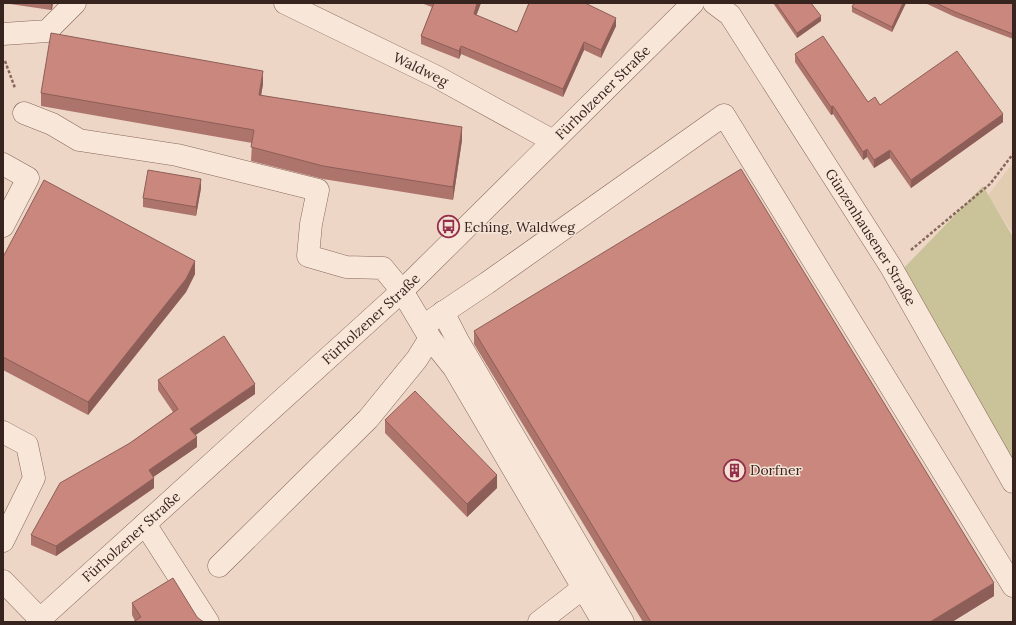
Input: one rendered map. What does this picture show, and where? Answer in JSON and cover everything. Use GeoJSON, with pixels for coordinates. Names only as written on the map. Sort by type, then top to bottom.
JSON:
{"type":"FeatureCollection","features":[{"type":"Feature","properties":{"kind":"street"},"geometry":{"type":"LineString","coordinates":[[3,34],[47,31],[76,3]]}},
{"type":"Feature","properties":{"kind":"street","name":"Waldweg"},"geometry":{"type":"LineString","coordinates":[[285,3],[437,77],[553,141]]}},
{"type":"Feature","properties":{"kind":"street","name":"Fürholzener Straße"},"geometry":{"type":"LineString","coordinates":[[38,621],[402,291],[693,3]]}},
{"type":"Feature","properties":{"kind":"street","name":"Günzenhausener Straße"},"geometry":{"type":"LineString","coordinates":[[714,3],[730,15],[891,268],[1013,482]]}},
{"type":"Feature","properties":{"kind":"street"},"geometry":{"type":"LineString","coordinates":[[24,113],[52,124],[80,140],[177,155],[318,190],[311,224],[308,256],[346,267],[384,268],[402,291],[426,332],[454,368],[603,622]]}},
{"type":"Feature","properties":{"kind":"street"},"geometry":{"type":"LineString","coordinates":[[219,566],[368,419],[417,359],[426,332],[443,312],[487,283],[724,115],[1013,586]]}},
{"type":"Feature","properties":{"kind":"street"},"geometry":{"type":"LineString","coordinates":[[3,164],[28,178],[3,226]]}},
{"type":"Feature","properties":{"kind":"street"},"geometry":{"type":"LineString","coordinates":[[443,312],[458,341],[623,622]]}},
{"type":"Feature","properties":{"kind":"street"},"geometry":{"type":"LineString","coordinates":[[3,432],[27,445],[34,478],[3,541]]}},
{"type":"Feature","properties":{"kind":"street"},"geometry":{"type":"LineString","coordinates":[[145,524],[208,622]]}},
{"type":"Feature","properties":{"kind":"street"},"geometry":{"type":"LineString","coordinates":[[3,581],[38,621]]}},
{"type":"Feature","properties":{"kind":"street"},"geometry":{"type":"LineString","coordinates":[[540,622],[583,588]]}},
{"type":"Feature","properties":{"kind":"path"},"geometry":{"type":"LineString","coordinates":[[3,56],[24,113]]}},
{"type":"Feature","properties":{"kind":"path"},"geometry":{"type":"LineString","coordinates":[[891,268],[990,184],[1013,154]]}},
{"type":"Feature","properties":{"kind":"shaded area"},"geometry":{"type":"Polygon","coordinates":[[[1013,163],[1013,234],[988,195],[1013,163]]]}},
{"type":"Feature","properties":{"kind":"shaded area"},"geometry":{"type":"Polygon","coordinates":[[[983,186],[1013,237],[1013,463],[901,271],[983,186]]]}},
{"type":"Feature","properties":{"kind":"building"},"geometry":{"type":"Polygon","coordinates":[[[434,3],[477,3],[474,14],[517,32],[529,3],[585,3],[616,18],[601,50],[584,42],[563,89],[461,46],[459,51],[421,36],[434,3]]]}},
{"type":"Feature","properties":{"kind":"building"},"geometry":{"type":"Polygon","coordinates":[[[776,3],[811,3],[821,16],[797,33],[776,3]]]}},
{"type":"Feature","properties":{"kind":"building"},"geometry":{"type":"Polygon","coordinates":[[[854,3],[903,3],[892,27],[852,7],[854,3]]]}},
{"type":"Feature","properties":{"kind":"building"},"geometry":{"type":"Polygon","coordinates":[[[936,3],[1013,3],[1013,34],[955,12],[936,3]]]}},
{"type":"Feature","properties":{"kind":"building"},"geometry":{"type":"Polygon","coordinates":[[[51,33],[263,71],[259,95],[462,127],[453,187],[323,166],[251,147],[254,130],[41,93],[51,33]]]}},
{"type":"Feature","properties":{"kind":"building"},"geometry":{"type":"Polygon","coordinates":[[[823,36],[868,102],[875,97],[880,105],[957,51],[1003,114],[911,180],[890,150],[874,160],[867,149],[863,152],[833,106],[831,107],[795,54],[823,36]]]}},
{"type":"Feature","properties":{"kind":"building","name":"Dorfner"},"geometry":{"type":"Polygon","coordinates":[[[741,169],[994,583],[930,622],[651,622],[474,331],[741,169]]]}},
{"type":"Feature","properties":{"kind":"building"},"geometry":{"type":"Polygon","coordinates":[[[148,170],[201,179],[196,207],[143,198],[148,170]]]}},
{"type":"Feature","properties":{"kind":"building"},"geometry":{"type":"Polygon","coordinates":[[[44,180],[195,261],[186,279],[88,402],[3,357],[3,257],[44,180]]]}},
{"type":"Feature","properties":{"kind":"building"},"geometry":{"type":"Polygon","coordinates":[[[224,336],[255,384],[190,429],[197,437],[149,470],[154,478],[56,546],[31,535],[60,483],[130,443],[178,409],[158,380],[224,336]]]}},
{"type":"Feature","properties":{"kind":"building"},"geometry":{"type":"Polygon","coordinates":[[[415,391],[497,475],[467,504],[385,420],[415,391]]]}},
{"type":"Feature","properties":{"kind":"building"},"geometry":{"type":"Polygon","coordinates":[[[173,578],[197,617],[206,622],[133,622],[141,617],[132,603],[173,578]]]}},
{"type":"Feature","properties":{"kind":"place","name":"Eching, Waldweg"},"geometry":{"type":"Point","coordinates":[448,227]}},
{"type":"Feature","properties":{"kind":"place","name":"Dorfner"},"geometry":{"type":"Point","coordinates":[734,470]}}]}
